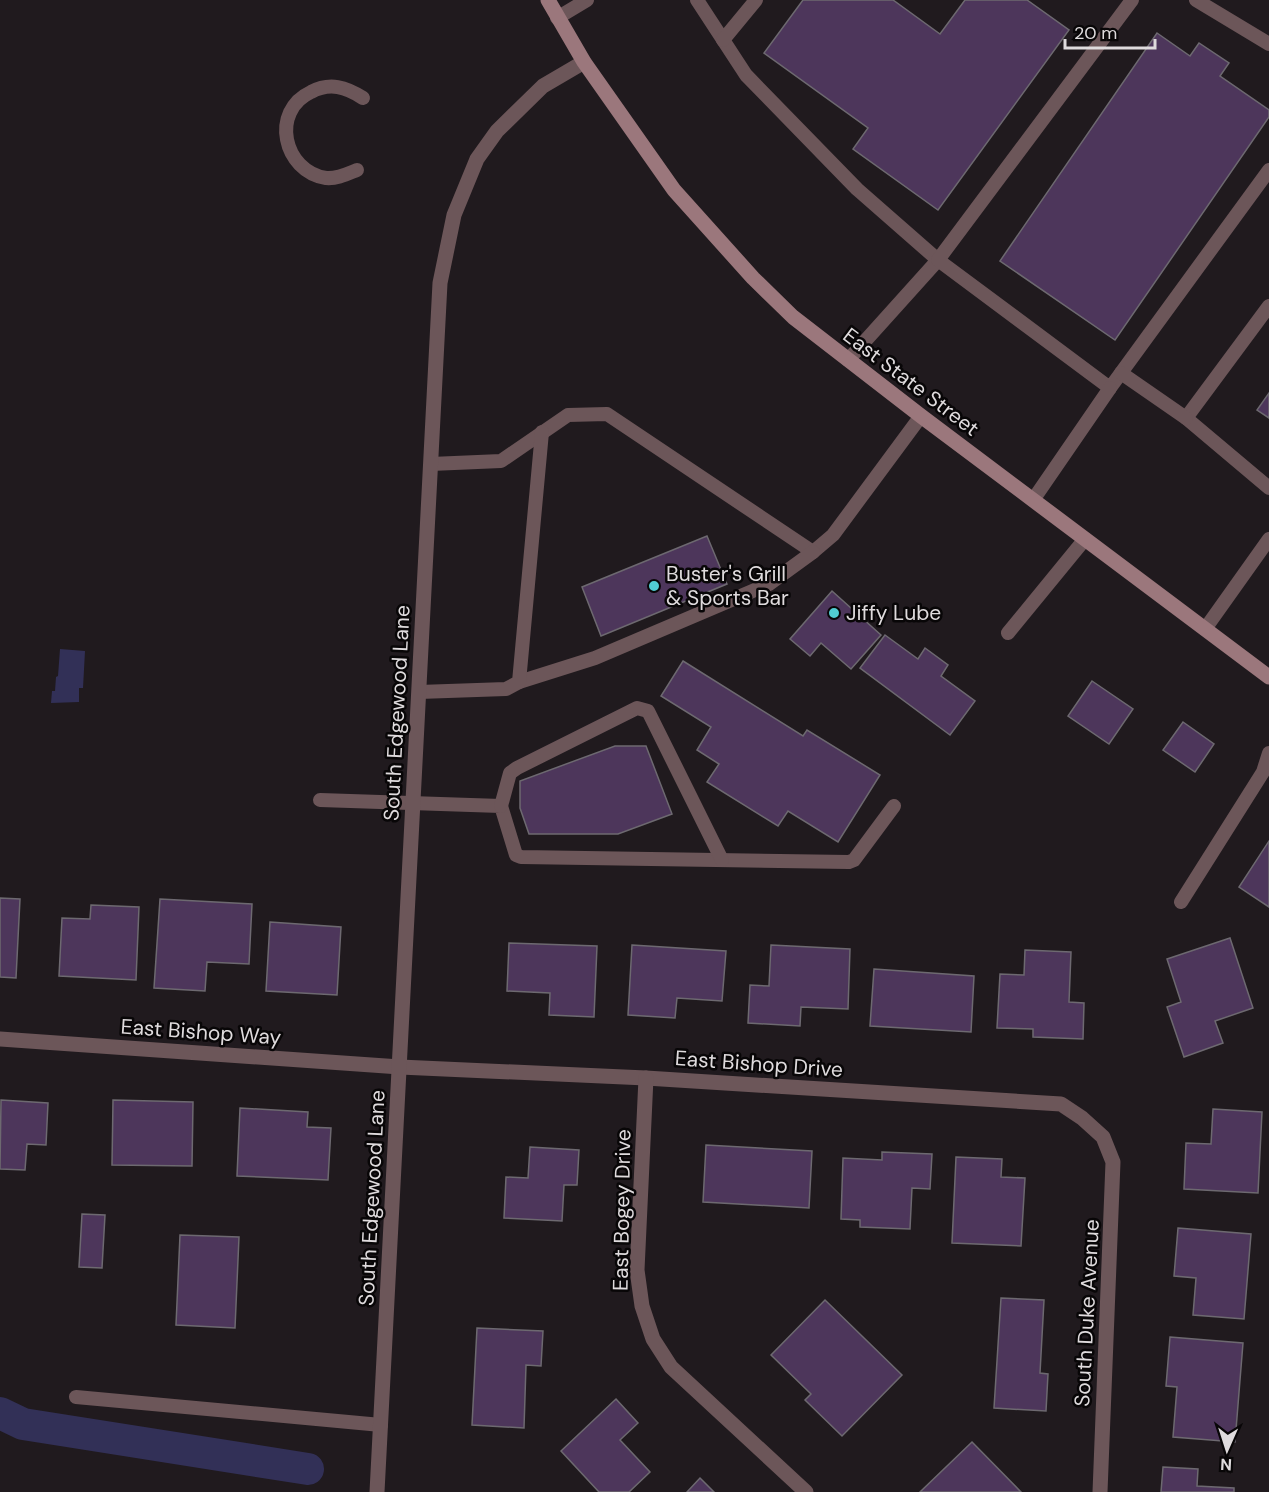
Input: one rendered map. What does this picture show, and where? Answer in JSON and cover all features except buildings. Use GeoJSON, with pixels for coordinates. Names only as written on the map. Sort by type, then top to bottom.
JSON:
{"type":"FeatureCollection","features":[{"type":"Feature","properties":{"kind":"main road"},"geometry":{"type":"LineString","coordinates":[[548,0],[584,62]]}},
{"type":"Feature","properties":{"kind":"main road","name":"East State Street"},"geometry":{"type":"LineString","coordinates":[[584,62],[674,190],[753,278],[794,317],[921,416],[1269,677]]}},
{"type":"Feature","properties":{"kind":"street","name":"South Edgewood Lane"},"geometry":{"type":"LineString","coordinates":[[377,1492],[440,283],[454,215],[477,159],[497,131],[543,86],[584,62]]}},
{"type":"Feature","properties":{"kind":"street","name":"East Bishop Way"},"geometry":{"type":"LineString","coordinates":[[0,1039],[400,1067]]}},
{"type":"Feature","properties":{"kind":"street","name":"East Bishop Drive"},"geometry":{"type":"LineString","coordinates":[[400,1067],[646,1078],[1061,1104],[1103,1137]]}},
{"type":"Feature","properties":{"kind":"street","name":"East Bogey Drive"},"geometry":{"type":"LineString","coordinates":[[646,1078],[638,1270],[642,1306],[653,1339],[671,1367],[806,1492]]}},
{"type":"Feature","properties":{"kind":"street","name":"South Duke Avenue"},"geometry":{"type":"LineString","coordinates":[[1100,1492],[1113,1189],[1113,1162],[1103,1137]]}},
{"type":"Feature","properties":{"kind":"lane"},"geometry":{"type":"LineString","coordinates":[[557,18],[587,0]]}},
{"type":"Feature","properties":{"kind":"lane"},"geometry":{"type":"LineString","coordinates":[[698,0],[746,75],[841,172],[939,260],[1110,388]]}},
{"type":"Feature","properties":{"kind":"lane"},"geometry":{"type":"LineString","coordinates":[[723,40],[756,0]]}},
{"type":"Feature","properties":{"kind":"lane"},"geometry":{"type":"LineString","coordinates":[[848,360],[939,260],[1132,0]]}},
{"type":"Feature","properties":{"kind":"lane"},"geometry":{"type":"LineString","coordinates":[[1196,0],[1269,44]]}},
{"type":"Feature","properties":{"kind":"lane"},"geometry":{"type":"LineString","coordinates":[[357,170],[343,176],[327,178],[312,174],[299,165],[290,152],[285,136],[287,121],[293,106],[304,95],[318,88],[334,86],[350,90],[363,98]]}},
{"type":"Feature","properties":{"kind":"lane"},"geometry":{"type":"LineString","coordinates":[[1033,500],[1110,388],[1269,170]]}},
{"type":"Feature","properties":{"kind":"lane"},"geometry":{"type":"LineString","coordinates":[[1186,418],[1269,306]]}},
{"type":"Feature","properties":{"kind":"lane"},"geometry":{"type":"LineString","coordinates":[[1121,373],[1186,418],[1269,488]]}},
{"type":"Feature","properties":{"kind":"lane"},"geometry":{"type":"LineString","coordinates":[[430,464],[501,461],[568,415],[607,414],[813,552]]}},
{"type":"Feature","properties":{"kind":"lane"},"geometry":{"type":"LineString","coordinates":[[419,692],[506,689],[519,682],[595,658],[769,584],[833,535],[921,416]]}},
{"type":"Feature","properties":{"kind":"lane"},"geometry":{"type":"LineString","coordinates":[[519,682],[542,432]]}},
{"type":"Feature","properties":{"kind":"lane"},"geometry":{"type":"LineString","coordinates":[[1008,633],[1085,539]]}},
{"type":"Feature","properties":{"kind":"lane"},"geometry":{"type":"LineString","coordinates":[[1205,629],[1269,539]]}},
{"type":"Feature","properties":{"kind":"lane"},"geometry":{"type":"LineString","coordinates":[[722,860],[648,711],[643,708],[637,708],[510,773],[501,806],[518,856],[722,860],[852,861],[894,806]]}},
{"type":"Feature","properties":{"kind":"lane"},"geometry":{"type":"LineString","coordinates":[[1181,902],[1263,772],[1269,753]]}},
{"type":"Feature","properties":{"kind":"lane"},"geometry":{"type":"LineString","coordinates":[[320,800],[501,806]]}},
{"type":"Feature","properties":{"kind":"lane"},"geometry":{"type":"LineString","coordinates":[[76,1397],[381,1425]]}},
{"type":"Feature","properties":{"kind":"shaded area"},"geometry":{"type":"Polygon","coordinates":[[[60,649],[85,651],[83,688],[79,688],[79,702],[51,703],[52,691],[55,691],[58,676],[60,649]]]}},
{"type":"Feature","properties":{"kind":"waterway"},"geometry":{"type":"LineString","coordinates":[[0,1413],[23,1424],[308,1469]]}},
{"type":"Feature","properties":{"kind":"place","name":"Buster's Grill & Sports Bar"},"geometry":{"type":"Point","coordinates":[654,586]}},
{"type":"Feature","properties":{"kind":"place","name":"Jiffy Lube"},"geometry":{"type":"Point","coordinates":[834,613]}}]}
